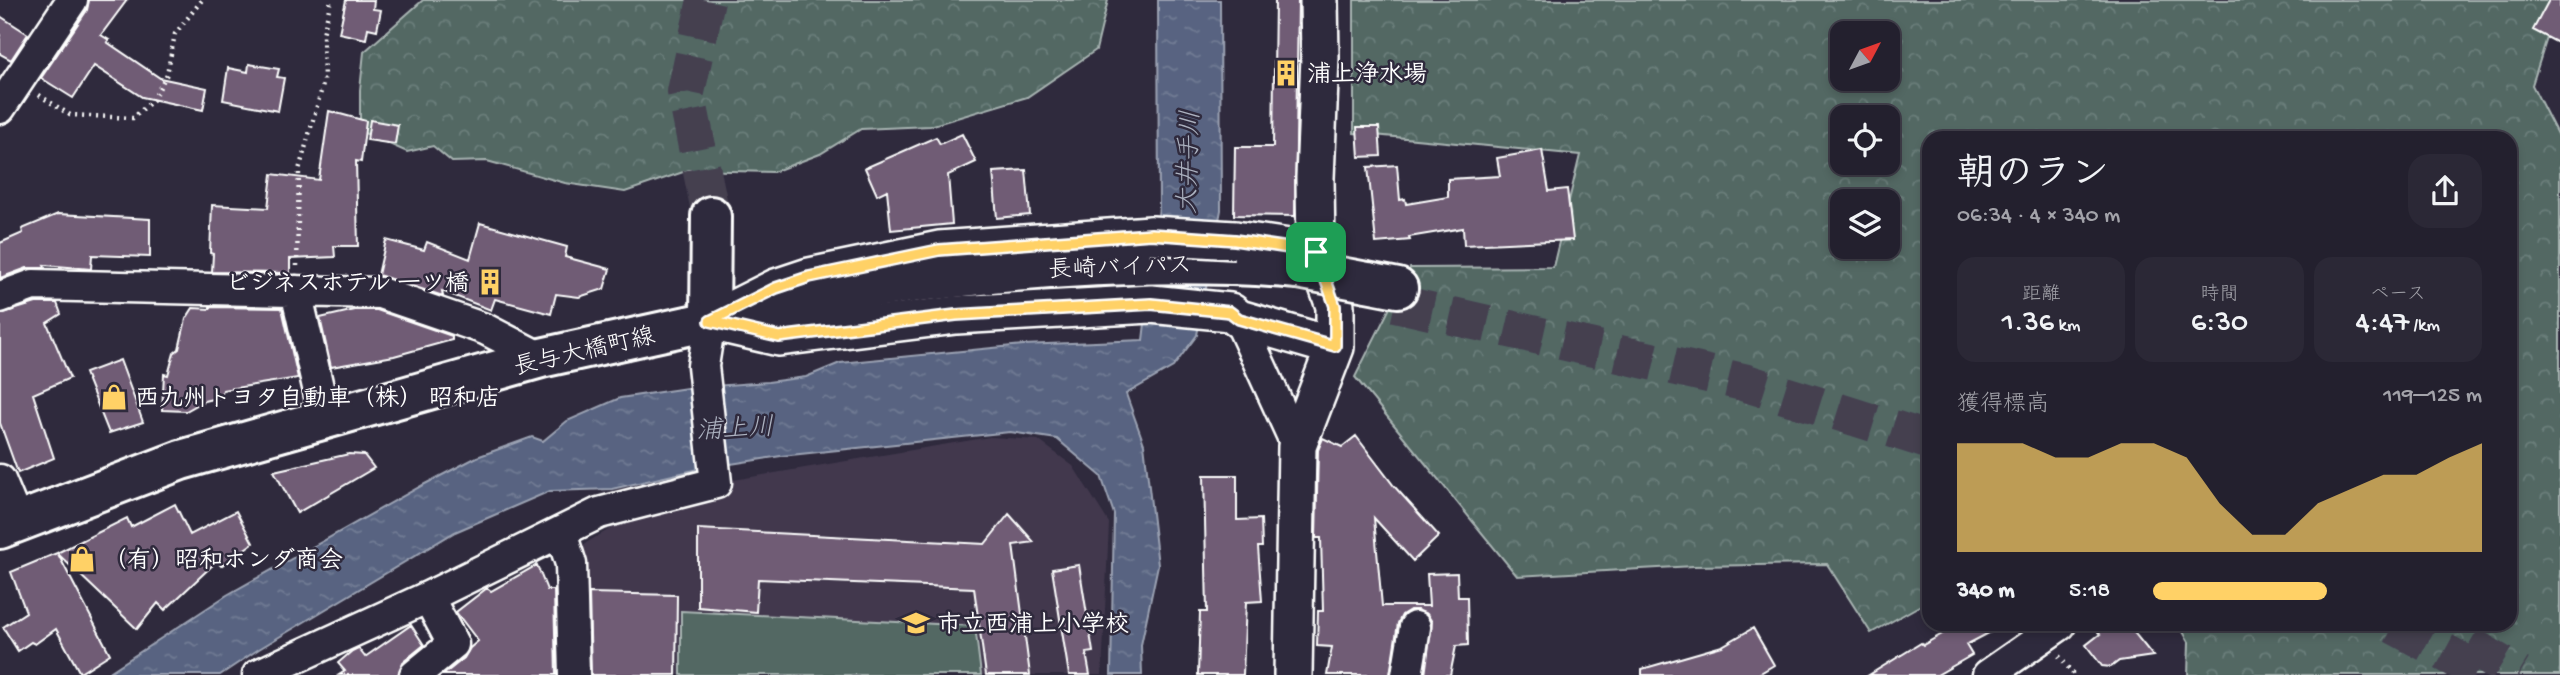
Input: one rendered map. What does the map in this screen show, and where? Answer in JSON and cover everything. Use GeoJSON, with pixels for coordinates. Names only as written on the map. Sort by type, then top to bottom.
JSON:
{"type":"FeatureCollection","features":[{"type":"Feature","properties":{"kind":"main road"},"geometry":{"type":"LineString","coordinates":[[710,216],[710,321]]}},
{"type":"Feature","properties":{"kind":"main road","name":"長崎バイパス"},"geometry":{"type":"LineString","coordinates":[[710,321],[844,298],[898,285],[1046,269],[1152,271],[1232,283],[1304,269],[1381,293]]}},
{"type":"Feature","properties":{"kind":"main road","name":"長与大橋町線"},"geometry":{"type":"LineString","coordinates":[[9,525],[181,460],[325,418],[541,358],[710,321]]}},
{"type":"Feature","properties":{"kind":"street"},"geometry":{"type":"LineString","coordinates":[[0,107],[72,0]]}},
{"type":"Feature","properties":{"kind":"street"},"geometry":{"type":"LineString","coordinates":[[1293,675],[1297,446],[1335,346],[1335,306],[1304,269],[1315,178],[1320,57],[1319,0]]}},
{"type":"Feature","properties":{"kind":"street"},"geometry":{"type":"LineString","coordinates":[[710,321],[776,288],[809,277],[939,250],[1152,271]]}},
{"type":"Feature","properties":{"kind":"street"},"geometry":{"type":"LineString","coordinates":[[710,321],[779,337],[956,315],[1152,271]]}},
{"type":"Feature","properties":{"kind":"street"},"geometry":{"type":"LineString","coordinates":[[1232,283],[1335,346]]}},
{"type":"Feature","properties":{"kind":"street"},"geometry":{"type":"LineString","coordinates":[[1232,283],[1297,446]]}},
{"type":"Feature","properties":{"kind":"street"},"geometry":{"type":"LineString","coordinates":[[0,297],[33,285],[380,293],[485,329],[541,358]]}},
{"type":"Feature","properties":{"kind":"street"},"geometry":{"type":"LineString","coordinates":[[296,291],[325,418]]}},
{"type":"Feature","properties":{"kind":"street"},"geometry":{"type":"LineString","coordinates":[[258,675],[428,597],[598,513],[716,483],[703,366],[710,321]]}},
{"type":"Feature","properties":{"kind":"street"},"geometry":{"type":"LineString","coordinates":[[0,480],[9,525]]}},
{"type":"Feature","properties":{"kind":"street"},"geometry":{"type":"LineString","coordinates":[[561,533],[571,564],[575,675]]}},
{"type":"Feature","properties":{"kind":"street"},"geometry":{"type":"LineString","coordinates":[[415,675],[453,643],[428,597]]}},
{"type":"Feature","properties":{"kind":"street"},"geometry":{"type":"LineString","coordinates":[[1407,675],[1415,627]]}},
{"type":"Feature","properties":{"kind":"street"},"geometry":{"type":"LineString","coordinates":[[1988,675],[2051,631]]}},
{"type":"Feature","properties":{"kind":"path"},"geometry":{"type":"LineString","coordinates":[[18,81],[70,115],[133,118],[153,100],[167,74],[175,34],[202,0]]}},
{"type":"Feature","properties":{"kind":"path"},"geometry":{"type":"LineString","coordinates":[[296,291],[299,170],[324,81],[323,34],[331,0]]}},
{"type":"Feature","properties":{"kind":"shaded area"},"geometry":{"type":"Polygon","coordinates":[[[990,437],[1038,440],[1073,466],[1109,523],[1102,675],[583,675],[581,546],[630,517],[716,483],[990,437]]]}},
{"type":"Feature","properties":{"kind":"green space"},"geometry":{"type":"Polygon","coordinates":[[[423,0],[1108,0],[1096,50],[1027,97],[930,126],[861,129],[820,154],[773,172],[689,170],[625,192],[565,183],[487,161],[452,162],[433,146],[407,152],[360,131],[364,52],[423,0]]]}},
{"type":"Feature","properties":{"kind":"green space"},"geometry":{"type":"Polygon","coordinates":[[[1354,0],[2559,0],[2532,85],[2560,140],[2560,675],[2188,675],[2189,642],[2183,631],[2517,631],[2517,131],[1922,131],[1922,604],[1871,633],[1827,564],[1694,566],[1517,576],[1355,377],[1410,268],[1553,267],[1580,155],[1354,133],[1354,0]]]}},
{"type":"Feature","properties":{"kind":"green space"},"geometry":{"type":"Polygon","coordinates":[[[681,611],[975,626],[981,675],[681,675],[681,611]]]}},
{"type":"Feature","properties":{"kind":"water"},"geometry":{"type":"Polygon","coordinates":[[[1158,0],[1220,0],[1221,210],[1197,335],[1173,367],[1126,394],[1144,444],[1158,565],[1141,645],[1142,675],[1111,675],[1114,514],[1101,476],[1057,439],[1010,432],[781,456],[699,469],[612,489],[550,491],[455,532],[220,675],[105,675],[227,595],[423,485],[477,457],[532,437],[543,441],[567,421],[620,398],[687,388],[806,377],[840,363],[1023,345],[1143,340],[1159,207],[1158,0]]]}},
{"type":"Feature","properties":{"kind":"building"},"geometry":{"type":"Polygon","coordinates":[[[89,0],[127,0],[101,35],[109,40],[107,42],[160,78],[207,88],[203,110],[142,97],[94,66],[73,98],[41,78],[87,10],[89,0]]]}},
{"type":"Feature","properties":{"kind":"building"},"geometry":{"type":"Polygon","coordinates":[[[346,0],[374,0],[373,9],[381,10],[377,30],[368,28],[366,39],[339,33],[346,0]]]}},
{"type":"Feature","properties":{"kind":"building","name":"浦上浄水場"},"geometry":{"type":"Polygon","coordinates":[[[1275,0],[1298,0],[1295,216],[1234,215],[1235,147],[1273,147],[1275,0]]]}},
{"type":"Feature","properties":{"kind":"building"},"geometry":{"type":"Polygon","coordinates":[[[2549,0],[2560,0],[2560,44],[2533,30],[2549,0]]]}},
{"type":"Feature","properties":{"kind":"building"},"geometry":{"type":"Polygon","coordinates":[[[0,16],[28,34],[11,60],[0,54],[0,16]]]}},
{"type":"Feature","properties":{"kind":"building"},"geometry":{"type":"Polygon","coordinates":[[[249,64],[279,69],[277,77],[284,78],[278,111],[223,100],[228,68],[248,72],[249,64]]]}},
{"type":"Feature","properties":{"kind":"building"},"geometry":{"type":"Polygon","coordinates":[[[329,111],[366,121],[361,162],[356,161],[358,246],[334,246],[335,257],[290,259],[290,273],[212,272],[212,205],[268,208],[272,174],[319,180],[329,111]]]}},
{"type":"Feature","properties":{"kind":"building"},"geometry":{"type":"Polygon","coordinates":[[[370,120],[398,125],[395,144],[367,140],[370,120]]]}},
{"type":"Feature","properties":{"kind":"building"},"geometry":{"type":"Polygon","coordinates":[[[1357,127],[1379,127],[1381,156],[1359,157],[1357,127]]]}},
{"type":"Feature","properties":{"kind":"building"},"geometry":{"type":"Polygon","coordinates":[[[962,134],[976,162],[948,175],[952,224],[891,230],[887,190],[877,195],[865,168],[936,137],[940,144],[962,134]]]}},
{"type":"Feature","properties":{"kind":"building"},"geometry":{"type":"Polygon","coordinates":[[[1542,150],[1549,191],[1567,189],[1573,240],[1464,245],[1463,228],[1409,237],[1410,240],[1376,243],[1368,167],[1397,165],[1400,200],[1405,199],[1406,204],[1448,197],[1448,179],[1500,176],[1497,158],[1542,150]]]}},
{"type":"Feature","properties":{"kind":"building"},"geometry":{"type":"Polygon","coordinates":[[[1026,170],[1030,215],[997,218],[993,172],[1026,170]]]}},
{"type":"Feature","properties":{"kind":"building"},"geometry":{"type":"Polygon","coordinates":[[[58,214],[150,219],[150,257],[92,255],[91,269],[44,265],[45,268],[27,268],[0,278],[0,243],[23,233],[22,229],[58,214]]]}},
{"type":"Feature","properties":{"kind":"building"},"geometry":{"type":"Polygon","coordinates":[[[480,223],[567,247],[565,257],[610,269],[604,289],[579,297],[556,294],[551,314],[495,299],[491,310],[442,291],[443,296],[378,275],[386,240],[424,250],[427,242],[470,259],[480,223]]]}},
{"type":"Feature","properties":{"kind":"building"},"geometry":{"type":"Polygon","coordinates":[[[36,303],[57,303],[61,314],[47,323],[70,378],[33,394],[54,458],[18,473],[0,423],[0,314],[36,303]]]}},
{"type":"Feature","properties":{"kind":"building"},"geometry":{"type":"Polygon","coordinates":[[[193,308],[282,308],[298,378],[223,390],[221,397],[204,401],[186,411],[162,410],[164,374],[168,375],[174,353],[179,349],[186,319],[193,308]]]}},
{"type":"Feature","properties":{"kind":"building"},"geometry":{"type":"Polygon","coordinates":[[[355,310],[377,310],[452,336],[452,340],[394,356],[331,367],[320,318],[355,310]]]}},
{"type":"Feature","properties":{"kind":"building","name":"西九州トヨタ自動車（株） 昭和店"},"geometry":{"type":"Polygon","coordinates":[[[120,360],[143,422],[109,433],[85,373],[120,360]]]}},
{"type":"Feature","properties":{"kind":"building"},"geometry":{"type":"Polygon","coordinates":[[[1356,436],[1394,486],[1439,536],[1413,561],[1374,518],[1382,606],[1429,606],[1427,574],[1457,573],[1458,597],[1467,597],[1468,645],[1456,646],[1450,675],[1425,675],[1432,622],[1427,614],[1410,610],[1402,615],[1398,623],[1390,675],[1327,675],[1332,647],[1317,646],[1318,611],[1323,611],[1321,538],[1316,538],[1318,450],[1323,438],[1342,447],[1356,436]]]}},
{"type":"Feature","properties":{"kind":"building"},"geometry":{"type":"Polygon","coordinates":[[[349,454],[364,455],[374,468],[297,513],[274,471],[349,454]]]}},
{"type":"Feature","properties":{"kind":"building"},"geometry":{"type":"Polygon","coordinates":[[[1204,475],[1237,475],[1237,520],[1261,519],[1262,547],[1258,547],[1262,601],[1246,602],[1243,675],[1198,675],[1200,612],[1207,612],[1204,475]]]}},
{"type":"Feature","properties":{"kind":"building"},"geometry":{"type":"Polygon","coordinates":[[[175,504],[190,535],[236,511],[253,543],[221,566],[217,561],[165,610],[158,603],[137,629],[58,554],[110,654],[80,673],[56,629],[35,644],[31,642],[18,651],[3,627],[26,612],[11,572],[57,553],[127,518],[131,527],[175,504]]]}},
{"type":"Feature","properties":{"kind":"building"},"geometry":{"type":"Polygon","coordinates":[[[1009,514],[1034,542],[1013,545],[1030,675],[986,675],[974,588],[758,579],[756,612],[698,607],[698,529],[985,544],[1009,514]]]}},
{"type":"Feature","properties":{"kind":"building"},"geometry":{"type":"Polygon","coordinates":[[[537,565],[547,590],[554,590],[556,675],[443,675],[464,658],[478,641],[456,612],[487,588],[491,591],[537,565]]]}},
{"type":"Feature","properties":{"kind":"building"},"geometry":{"type":"Polygon","coordinates":[[[1079,565],[1093,652],[1086,653],[1090,675],[1069,675],[1052,569],[1079,565]]]}},
{"type":"Feature","properties":{"kind":"building"},"geometry":{"type":"Polygon","coordinates":[[[589,593],[677,595],[676,675],[591,675],[589,593]]]}},
{"type":"Feature","properties":{"kind":"building"},"geometry":{"type":"Polygon","coordinates":[[[411,625],[424,645],[403,662],[398,675],[339,675],[345,671],[338,663],[352,651],[358,648],[365,657],[411,625]]]}},
{"type":"Feature","properties":{"kind":"building"},"geometry":{"type":"Polygon","coordinates":[[[1753,628],[1774,665],[1757,675],[1642,675],[1642,669],[1722,646],[1753,628]]]}},
{"type":"Feature","properties":{"kind":"building"},"geometry":{"type":"Polygon","coordinates":[[[1948,631],[1993,631],[1966,645],[1972,655],[1937,675],[1869,675],[1921,643],[1923,645],[1948,631]]]}},
{"type":"Feature","properties":{"kind":"building"},"geometry":{"type":"Polygon","coordinates":[[[2097,631],[2133,631],[2153,656],[2119,661],[2111,667],[2102,666],[2086,645],[2100,634],[2097,631]]]}},
{"type":"Feature","properties":{"kind":"tunnel"},"geometry":{"type":"LineString","coordinates":[[706,0],[686,92],[711,216]]}},
{"type":"Feature","properties":{"kind":"tunnel"},"geometry":{"type":"LineString","coordinates":[[1395,303],[1743,382],[1922,438]]}},
{"type":"Feature","properties":{"kind":"tunnel"},"geometry":{"type":"LineString","coordinates":[[2405,631],[2486,675]]}},
{"type":"Feature","properties":{"kind":"tunnel"},"geometry":{"type":"LineString","coordinates":[[2469,645],[2519,675]]}},
{"type":"Feature","properties":{"kind":"place","name":"浦上浄水場"},"geometry":{"type":"Point","coordinates":[1286,73]}},
{"type":"Feature","properties":{"kind":"place","name":"ビジネスホテル 一ツ橋"},"geometry":{"type":"Point","coordinates":[490,282]}},
{"type":"Feature","properties":{"kind":"place","name":"西九州トヨタ自動車（株） 昭和店"},"geometry":{"type":"Point","coordinates":[114,397]}},
{"type":"Feature","properties":{"kind":"place","name":"（有）昭和ホンダ商会"},"geometry":{"type":"Point","coordinates":[82,559]}},
{"type":"Feature","properties":{"kind":"place","name":"市立西浦上小学校"},"geometry":{"type":"Point","coordinates":[916,623]}},
{"type":"Feature","properties":{"kind":"route"},"geometry":{"type":"LineString","coordinates":[[1151,234],[1235,240],[1316,252],[1335,306],[1335,346],[1239,319],[1230,312],[1151,304],[956,315],[779,337],[710,321],[776,288],[809,277],[939,250],[1151,234]]}},
{"type":"Feature","properties":{"kind":"water label","name":"大井手川"},"geometry":{"type":"Point","coordinates":[1187,162]}},
{"type":"Feature","properties":{"kind":"water label","name":"浦上川"},"geometry":{"type":"Point","coordinates":[735,427]}}]}
